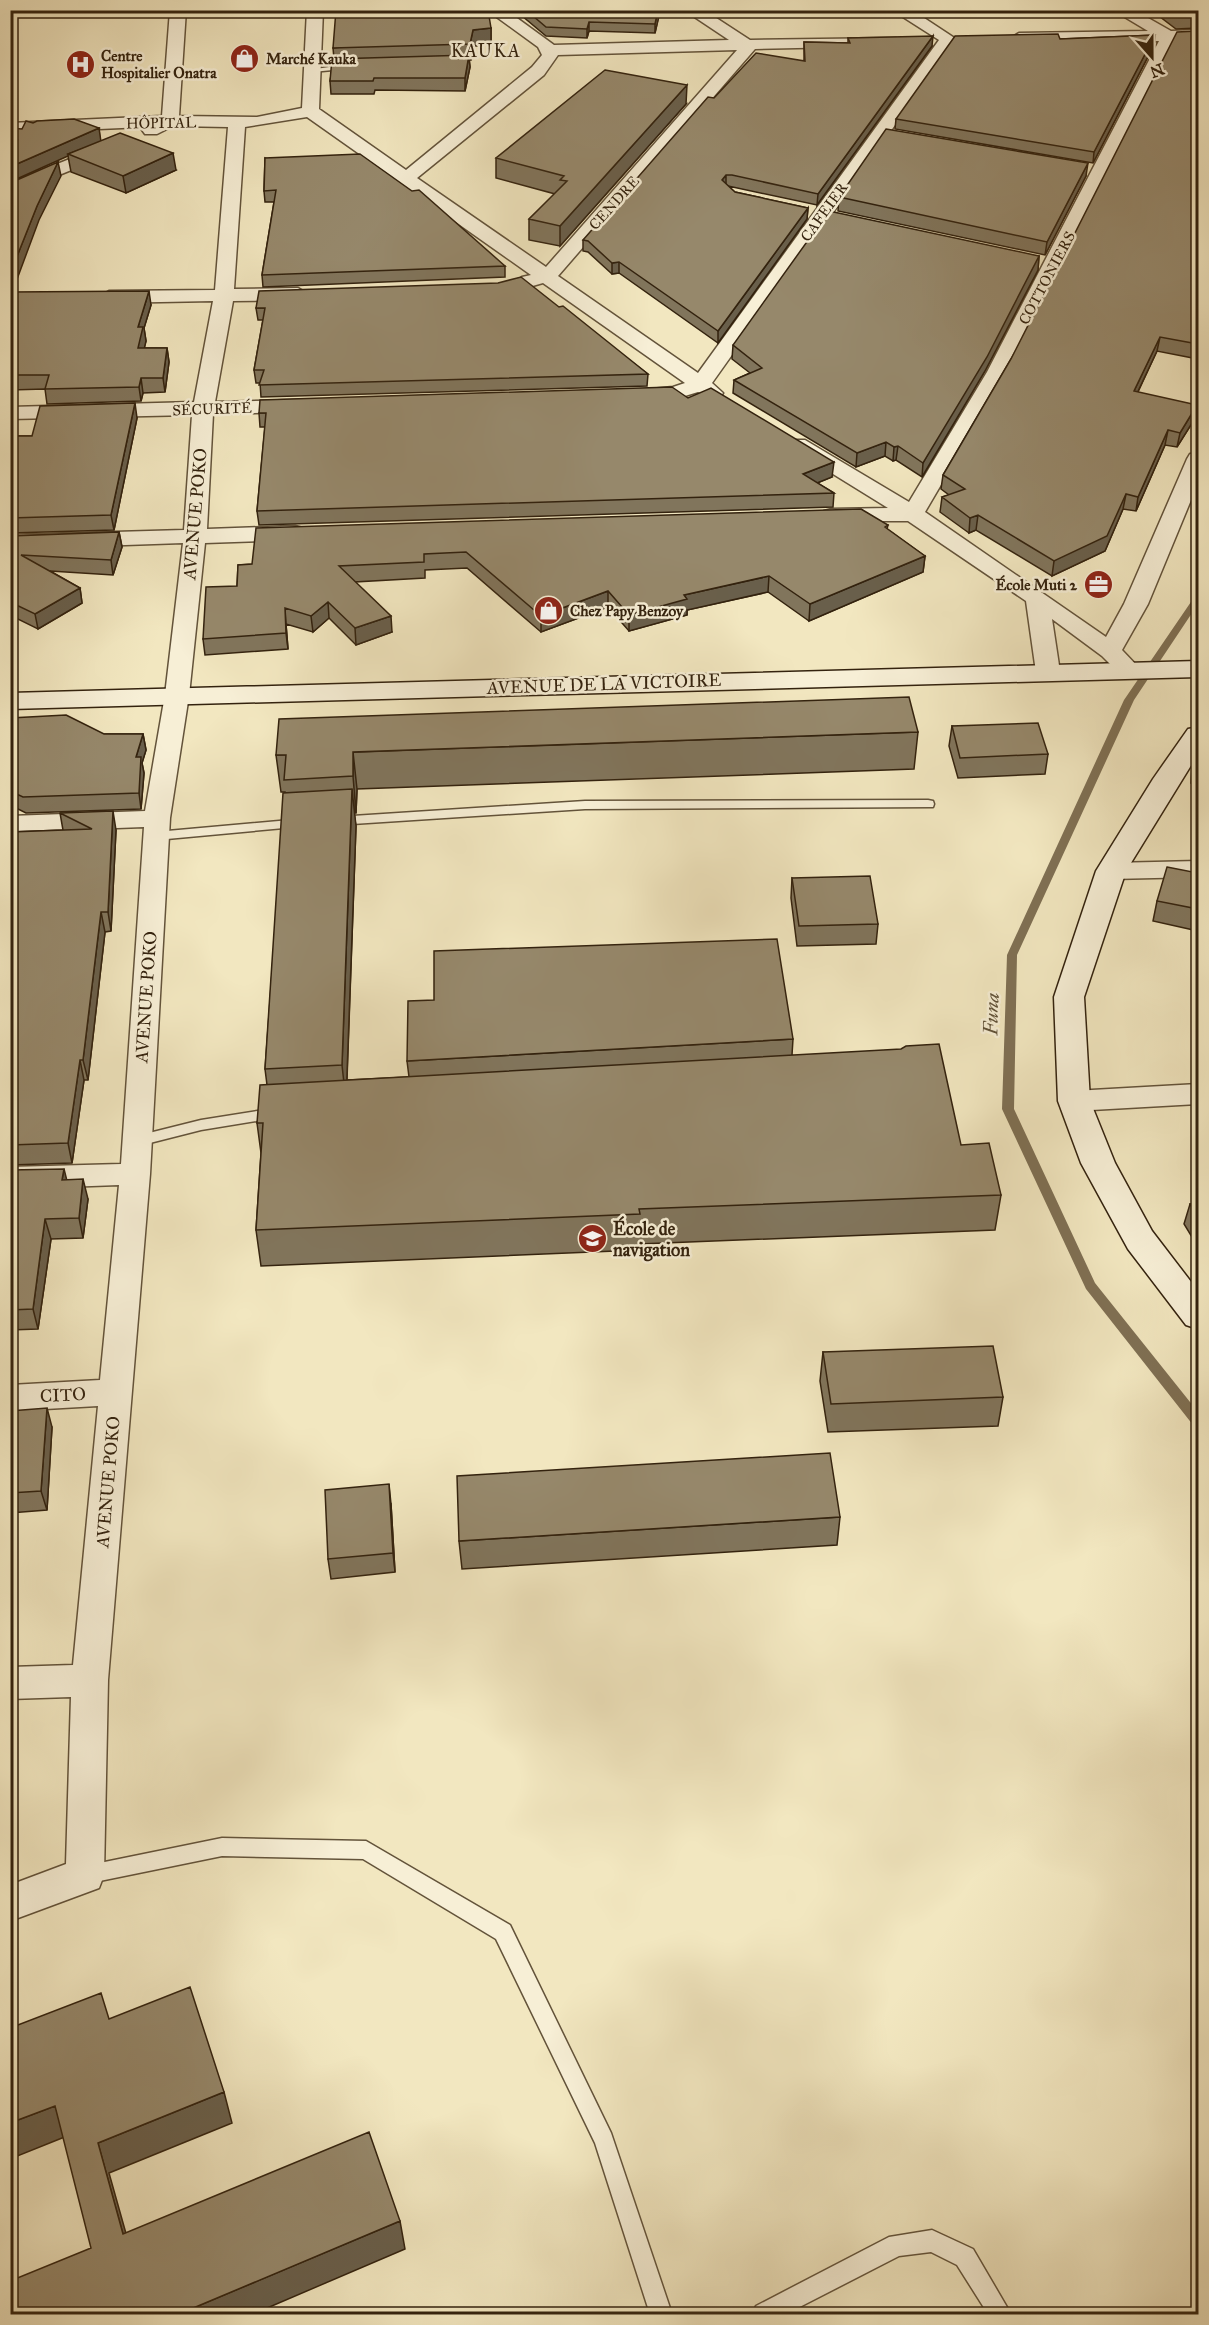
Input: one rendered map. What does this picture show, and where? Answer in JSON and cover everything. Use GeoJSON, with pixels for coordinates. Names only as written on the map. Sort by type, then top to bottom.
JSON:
{"type":"FeatureCollection","features":[{"type":"Feature","properties":{"kind":"main road","name":"AVENUE DE LA VICTOIRE"},"geometry":{"type":"LineString","coordinates":[[10,701],[1186,670]]}},
{"type":"Feature","properties":{"kind":"main road"},"geometry":{"type":"LineString","coordinates":[[1186,670],[1198,696]]}},
{"type":"Feature","properties":{"kind":"main road"},"geometry":{"type":"LineString","coordinates":[[1198,735],[1167,779],[1111,871],[1069,997],[1074,1101],[1098,1163],[1140,1240],[1198,1316]]}},
{"type":"Feature","properties":{"kind":"street"},"geometry":{"type":"LineString","coordinates":[[10,190],[170,121],[178,10]]}},
{"type":"Feature","properties":{"kind":"street"},"geometry":{"type":"LineString","coordinates":[[315,10],[310,111],[548,276],[700,386],[731,404]]}},
{"type":"Feature","properties":{"kind":"street"},"geometry":{"type":"LineString","coordinates":[[495,10],[550,50],[954,39]]}},
{"type":"Feature","properties":{"kind":"street"},"geometry":{"type":"LineString","coordinates":[[692,10],[748,46]]}},
{"type":"Feature","properties":{"kind":"street"},"geometry":{"type":"LineString","coordinates":[[900,10],[954,39]]}},
{"type":"Feature","properties":{"kind":"street"},"geometry":{"type":"LineString","coordinates":[[1121,10],[1169,36]]}},
{"type":"Feature","properties":{"kind":"street"},"geometry":{"type":"LineString","coordinates":[[1006,38],[1198,35]]}},
{"type":"Feature","properties":{"kind":"street","name":"COTTONIERS"},"geometry":{"type":"LineString","coordinates":[[914,514],[997,372],[1054,265],[1169,36]]}},
{"type":"Feature","properties":{"kind":"street","name":"CAFEIER"},"geometry":{"type":"LineString","coordinates":[[700,386],[880,134],[954,39]]}},
{"type":"Feature","properties":{"kind":"street","name":"CENDRE"},"geometry":{"type":"LineString","coordinates":[[548,276],[660,152],[748,46]]}},
{"type":"Feature","properties":{"kind":"street"},"geometry":{"type":"LineString","coordinates":[[407,177],[436,156],[538,71],[550,56],[550,50]]}},
{"type":"Feature","properties":{"kind":"street","name":"HÔPITAL"},"geometry":{"type":"LineString","coordinates":[[10,128],[170,121],[237,123],[273,120],[310,111]]}},
{"type":"Feature","properties":{"kind":"street","name":"AVENUE POKO"},"geometry":{"type":"LineString","coordinates":[[85,1875],[90,1680],[138,1141],[157,827],[177,695],[195,536],[203,409],[224,296],[237,123]]}},
{"type":"Feature","properties":{"kind":"street"},"geometry":{"type":"LineString","coordinates":[[880,134],[902,137]]}},
{"type":"Feature","properties":{"kind":"street"},"geometry":{"type":"LineString","coordinates":[[1079,167],[1101,171]]}},
{"type":"Feature","properties":{"kind":"street"},"geometry":{"type":"LineString","coordinates":[[802,209],[846,219]]}},
{"type":"Feature","properties":{"kind":"street"},"geometry":{"type":"LineString","coordinates":[[1031,260],[1054,265]]}},
{"type":"Feature","properties":{"kind":"street"},"geometry":{"type":"LineString","coordinates":[[508,285],[548,276]]}},
{"type":"Feature","properties":{"kind":"street"},"geometry":{"type":"LineString","coordinates":[[94,297],[320,293]]}},
{"type":"Feature","properties":{"kind":"street"},"geometry":{"type":"LineString","coordinates":[[621,396],[675,393],[700,386]]}},
{"type":"Feature","properties":{"kind":"street","name":"SÉCURITÉ"},"geometry":{"type":"LineString","coordinates":[[10,413],[323,405]]}},
{"type":"Feature","properties":{"kind":"street"},"geometry":{"type":"LineString","coordinates":[[781,434],[914,514],[1037,599],[1134,670]]}},
{"type":"Feature","properties":{"kind":"street"},"geometry":{"type":"LineString","coordinates":[[1110,651],[1136,604],[1198,459]]}},
{"type":"Feature","properties":{"kind":"street"},"geometry":{"type":"LineString","coordinates":[[806,517],[914,514]]}},
{"type":"Feature","properties":{"kind":"street"},"geometry":{"type":"LineString","coordinates":[[10,542],[314,532]]}},
{"type":"Feature","properties":{"kind":"street"},"geometry":{"type":"LineString","coordinates":[[1037,599],[1048,672]]}},
{"type":"Feature","properties":{"kind":"street"},"geometry":{"type":"LineString","coordinates":[[10,824],[157,827]]}},
{"type":"Feature","properties":{"kind":"street"},"geometry":{"type":"LineString","coordinates":[[1111,871],[1198,869]]}},
{"type":"Feature","properties":{"kind":"street"},"geometry":{"type":"LineString","coordinates":[[1074,1101],[1198,1094]]}},
{"type":"Feature","properties":{"kind":"street"},"geometry":{"type":"LineString","coordinates":[[10,1178],[135,1174]]}},
{"type":"Feature","properties":{"kind":"street","name":"CITO"},"geometry":{"type":"LineString","coordinates":[[10,1398],[116,1392]]}},
{"type":"Feature","properties":{"kind":"street"},"geometry":{"type":"LineString","coordinates":[[10,1683],[90,1680]]}},
{"type":"Feature","properties":{"kind":"street"},"geometry":{"type":"LineString","coordinates":[[10,1903],[85,1875]]}},
{"type":"Feature","properties":{"kind":"lane"},"geometry":{"type":"LineString","coordinates":[[312,70],[360,66]]}},
{"type":"Feature","properties":{"kind":"lane"},"geometry":{"type":"LineString","coordinates":[[157,827],[321,822],[585,805],[927,804]]}},
{"type":"Feature","properties":{"kind":"lane"},"geometry":{"type":"LineString","coordinates":[[138,1141],[201,1125],[289,1112]]}},
{"type":"Feature","properties":{"kind":"lane"},"geometry":{"type":"LineString","coordinates":[[85,1875],[222,1847],[366,1850],[503,1932],[604,2140],[661,2314]]}},
{"type":"Feature","properties":{"kind":"lane"},"geometry":{"type":"LineString","coordinates":[[764,2314],[897,2245],[932,2241],[965,2257],[1000,2314]]}},
{"type":"Feature","properties":{"kind":"building"},"geometry":{"type":"Polygon","coordinates":[[[336,10],[488,10],[491,28],[473,30],[470,44],[333,48],[336,10]]]}},
{"type":"Feature","properties":{"kind":"building"},"geometry":{"type":"Polygon","coordinates":[[[526,10],[658,10],[655,24],[589,22],[587,29],[546,27],[526,10]]]}},
{"type":"Feature","properties":{"kind":"building"},"geometry":{"type":"Polygon","coordinates":[[[1171,10],[1198,10],[1198,16],[1179,16],[1171,10]]]}},
{"type":"Feature","properties":{"kind":"building"},"geometry":{"type":"Polygon","coordinates":[[[1198,31],[1198,344],[1160,337],[1134,391],[1197,405],[1180,433],[1168,430],[1138,497],[1126,494],[1107,536],[1054,561],[978,515],[970,518],[942,497],[965,489],[943,475],[1011,359],[1177,32],[1198,31]]]}},
{"type":"Feature","properties":{"kind":"building"},"geometry":{"type":"Polygon","coordinates":[[[1058,34],[1060,39],[1155,35],[1094,152],[896,119],[955,36],[1058,34]]]}},
{"type":"Feature","properties":{"kind":"building"},"geometry":{"type":"Polygon","coordinates":[[[933,36],[818,194],[732,175],[726,175],[722,180],[735,192],[808,208],[718,331],[619,262],[612,263],[588,241],[583,240],[708,97],[714,98],[756,53],[805,61],[804,42],[850,43],[848,38],[933,36]]]}},
{"type":"Feature","properties":{"kind":"building"},"geometry":{"type":"Polygon","coordinates":[[[469,55],[465,78],[374,78],[373,81],[330,81],[332,59],[469,55]]]}},
{"type":"Feature","properties":{"kind":"building"},"geometry":{"type":"Polygon","coordinates":[[[605,70],[687,85],[560,226],[529,219],[567,181],[560,180],[564,176],[496,158],[605,70]]]}},
{"type":"Feature","properties":{"kind":"building"},"geometry":{"type":"Polygon","coordinates":[[[74,119],[99,128],[10,167],[10,156],[17,141],[10,144],[10,128],[22,129],[26,121],[33,123],[74,119]]]}},
{"type":"Feature","properties":{"kind":"building"},"geometry":{"type":"Polygon","coordinates":[[[886,129],[1088,163],[1047,242],[839,197],[886,129]]]}},
{"type":"Feature","properties":{"kind":"building"},"geometry":{"type":"Polygon","coordinates":[[[120,133],[173,153],[123,176],[68,154],[120,133]]]}},
{"type":"Feature","properties":{"kind":"building"},"geometry":{"type":"Polygon","coordinates":[[[360,154],[412,191],[419,190],[505,266],[262,275],[276,190],[264,191],[265,158],[360,154]]]}},
{"type":"Feature","properties":{"kind":"building"},"geometry":{"type":"Polygon","coordinates":[[[58,162],[37,206],[10,274],[10,183],[58,162]]]}},
{"type":"Feature","properties":{"kind":"building"},"geometry":{"type":"Polygon","coordinates":[[[829,211],[1039,256],[987,357],[923,463],[898,446],[894,447],[886,442],[857,453],[734,380],[762,368],[733,345],[829,211]]]}},
{"type":"Feature","properties":{"kind":"building"},"geometry":{"type":"Polygon","coordinates":[[[521,277],[559,307],[563,306],[648,374],[259,385],[264,370],[254,370],[265,308],[256,308],[259,291],[498,283],[521,277]]]}},
{"type":"Feature","properties":{"kind":"building"},"geometry":{"type":"Polygon","coordinates":[[[149,291],[138,327],[143,327],[138,348],[167,348],[163,378],[141,378],[139,387],[45,389],[49,375],[10,375],[10,292],[149,291]]]}},
{"type":"Feature","properties":{"kind":"building"},"geometry":{"type":"Polygon","coordinates":[[[672,387],[688,398],[711,388],[834,462],[803,474],[834,493],[257,511],[266,413],[259,413],[260,400],[672,387]]]}},
{"type":"Feature","properties":{"kind":"building"},"geometry":{"type":"Polygon","coordinates":[[[135,403],[111,515],[10,518],[10,436],[32,436],[40,406],[135,403]]]}},
{"type":"Feature","properties":{"kind":"building"},"geometry":{"type":"Polygon","coordinates":[[[861,509],[888,525],[885,527],[925,556],[810,604],[769,576],[684,595],[687,599],[629,615],[608,591],[541,616],[466,552],[424,554],[424,562],[339,566],[391,616],[355,628],[328,602],[311,616],[285,608],[286,633],[203,639],[206,587],[237,586],[238,565],[252,564],[256,528],[861,509]]]}},
{"type":"Feature","properties":{"kind":"building"},"geometry":{"type":"Polygon","coordinates":[[[119,532],[111,560],[21,555],[80,588],[35,614],[10,602],[10,536],[119,532]]]}},
{"type":"Feature","properties":{"kind":"building"},"geometry":{"type":"Polygon","coordinates":[[[909,697],[918,732],[353,752],[353,776],[284,780],[286,755],[276,755],[279,719],[909,697]]]}},
{"type":"Feature","properties":{"kind":"building"},"geometry":{"type":"Polygon","coordinates":[[[66,715],[104,734],[143,734],[136,757],[141,757],[139,793],[23,797],[10,791],[10,718],[66,715]]]}},
{"type":"Feature","properties":{"kind":"building"},"geometry":{"type":"Polygon","coordinates":[[[1038,723],[1048,754],[960,758],[952,726],[1038,723]]]}},
{"type":"Feature","properties":{"kind":"building"},"geometry":{"type":"Polygon","coordinates":[[[1197,747],[1198,763],[1195,763],[1197,747]]]}},
{"type":"Feature","properties":{"kind":"building"},"geometry":{"type":"Polygon","coordinates":[[[352,789],[342,1065],[265,1069],[283,793],[352,789]]]}},
{"type":"Feature","properties":{"kind":"building"},"geometry":{"type":"Polygon","coordinates":[[[113,811],[108,912],[101,912],[83,1060],[80,1060],[68,1143],[10,1145],[10,946],[16,945],[17,866],[10,866],[10,832],[92,829],[60,813],[113,811]]]}},
{"type":"Feature","properties":{"kind":"building"},"geometry":{"type":"Polygon","coordinates":[[[1167,867],[1198,873],[1198,909],[1157,901],[1167,867]]]}},
{"type":"Feature","properties":{"kind":"building"},"geometry":{"type":"Polygon","coordinates":[[[870,876],[878,924],[799,926],[792,878],[870,876]]]}},
{"type":"Feature","properties":{"kind":"building"},"geometry":{"type":"Polygon","coordinates":[[[777,939],[793,1039],[407,1061],[408,1001],[434,1000],[434,951],[777,939]]]}},
{"type":"Feature","properties":{"kind":"building"},"geometry":{"type":"Polygon","coordinates":[[[939,1044],[961,1145],[989,1143],[1001,1195],[639,1209],[640,1214],[256,1230],[263,1123],[257,1123],[260,1085],[901,1049],[906,1046],[939,1044]]]}},
{"type":"Feature","properties":{"kind":"building"},"geometry":{"type":"Polygon","coordinates":[[[64,1169],[62,1180],[83,1179],[79,1218],[45,1219],[33,1309],[10,1310],[10,1170],[64,1169]]]}},
{"type":"Feature","properties":{"kind":"building"},"geometry":{"type":"Polygon","coordinates":[[[1198,1202],[1198,1218],[1190,1204],[1198,1202]]]}},
{"type":"Feature","properties":{"kind":"building"},"geometry":{"type":"Polygon","coordinates":[[[993,1346],[1003,1397],[831,1404],[823,1352],[993,1346]]]}},
{"type":"Feature","properties":{"kind":"building"},"geometry":{"type":"Polygon","coordinates":[[[47,1408],[41,1491],[10,1493],[10,1411],[47,1408]]]}},
{"type":"Feature","properties":{"kind":"building"},"geometry":{"type":"Polygon","coordinates":[[[830,1453],[840,1517],[459,1541],[457,1476],[830,1453]]]}},
{"type":"Feature","properties":{"kind":"building"},"geometry":{"type":"Polygon","coordinates":[[[389,1484],[393,1553],[328,1559],[325,1490],[389,1484]]]}},
{"type":"Feature","properties":{"kind":"building"},"geometry":{"type":"Polygon","coordinates":[[[190,1987],[224,2092],[98,2143],[123,2234],[369,2132],[400,2221],[179,2314],[10,2314],[10,2281],[91,2248],[55,2106],[10,2123],[10,2028],[101,1993],[109,2019],[190,1987]]]}},
{"type":"Feature","properties":{"kind":"waterway","name":"Funa"},"geometry":{"type":"LineString","coordinates":[[1198,598],[1129,700],[1012,955],[1008,1109],[1090,1286],[1198,1421]]}},
{"type":"Feature","properties":{"kind":"place","name":"Marché Kauka"},"geometry":{"type":"Point","coordinates":[245,59]}},
{"type":"Feature","properties":{"kind":"place","name":"Centre Hospitalier Onatra"},"geometry":{"type":"Point","coordinates":[80,65]}},
{"type":"Feature","properties":{"kind":"place","name":"École Muti 2"},"geometry":{"type":"Point","coordinates":[1098,585]}},
{"type":"Feature","properties":{"kind":"place","name":"Chez Papy Benzoy"},"geometry":{"type":"Point","coordinates":[549,611]}},
{"type":"Feature","properties":{"kind":"place","name":"École de navigation"},"geometry":{"type":"Point","coordinates":[592,1239]}},
{"type":"Feature","properties":{"kind":"district","name":"KAUKA"},"geometry":{"type":"Point","coordinates":[486,51]}}]}
